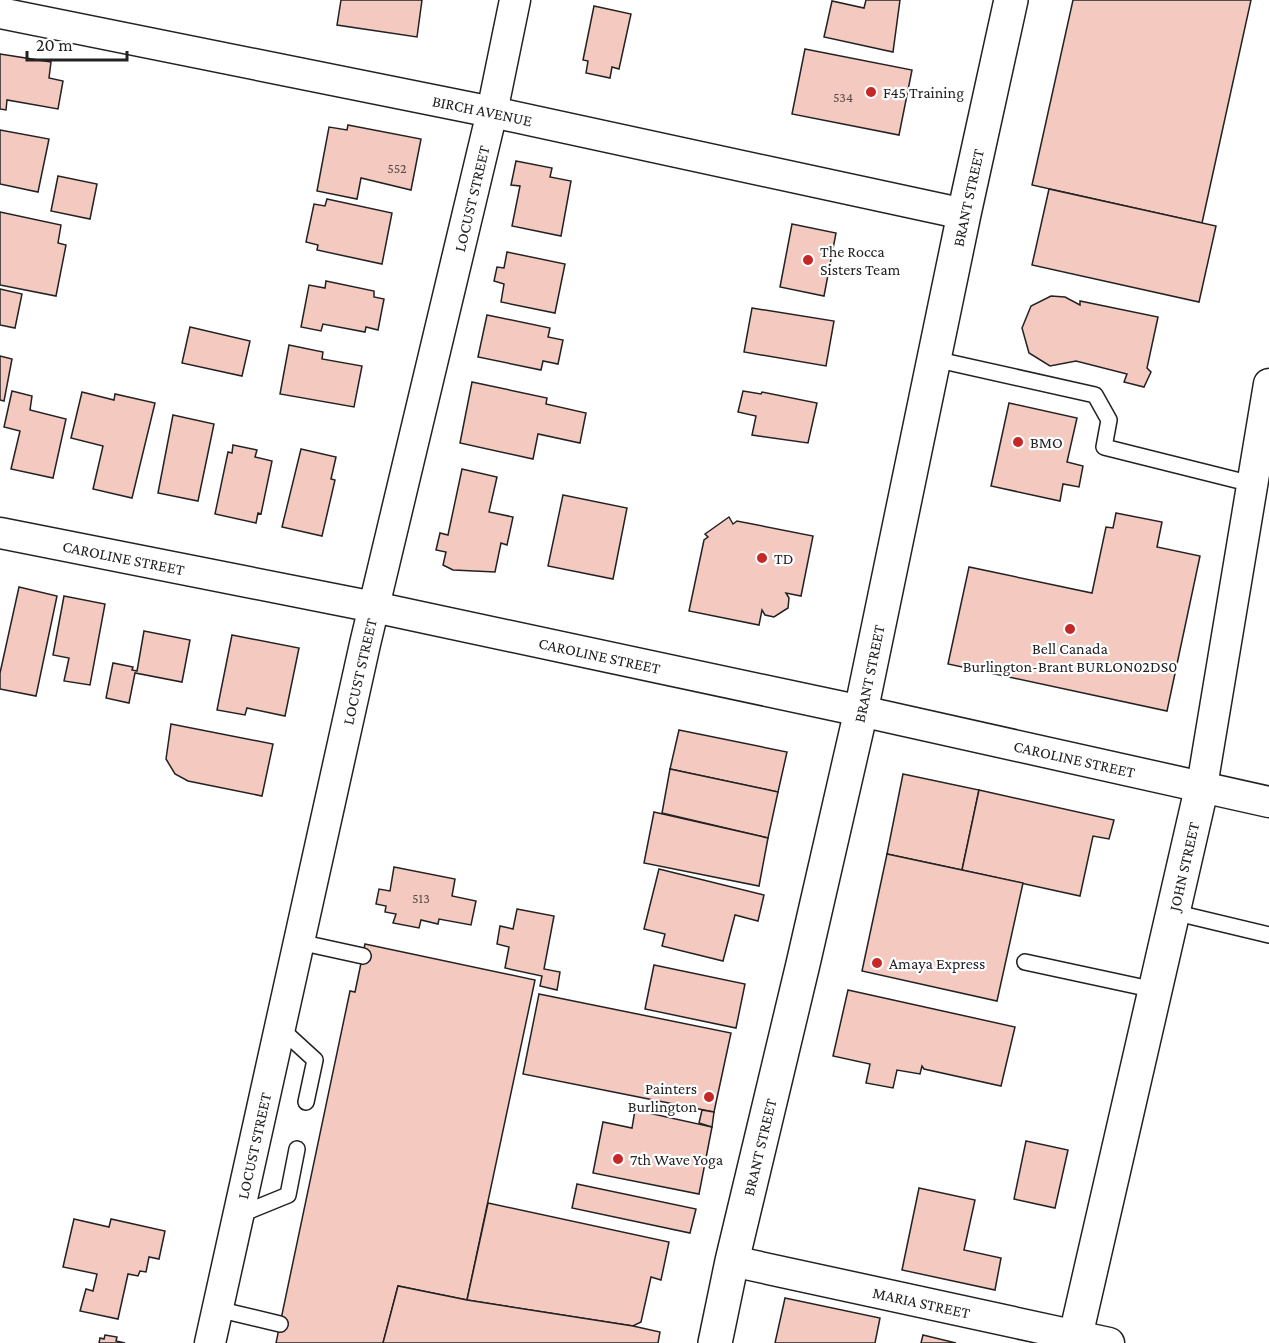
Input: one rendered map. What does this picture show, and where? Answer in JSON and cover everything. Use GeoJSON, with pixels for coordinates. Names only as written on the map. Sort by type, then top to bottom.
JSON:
{"type":"FeatureCollection","features":[{"type":"Feature","properties":{"kind":"main road","name":"BRANT STREET"},"geometry":{"type":"LineString","coordinates":[[715,1343],[732,1261],[861,711],[964,214],[1011,0]]}},
{"type":"Feature","properties":{"kind":"main road","name":"JOHN STREET"},"geometry":{"type":"LineString","coordinates":[[1075,1339],[1202,786]]}},
{"type":"Feature","properties":{"kind":"street","name":"LOCUST STREET"},"geometry":{"type":"LineString","coordinates":[[210,1343],[374,607],[492,112],[515,0]]}},
{"type":"Feature","properties":{"kind":"street","name":"BIRCH AVENUE"},"geometry":{"type":"LineString","coordinates":[[0,13],[492,112],[964,214]]}},
{"type":"Feature","properties":{"kind":"street","name":"JOHN STREET"},"geometry":{"type":"LineString","coordinates":[[1202,786],[1269,384]]}},
{"type":"Feature","properties":{"kind":"street","name":"CAROLINE STREET"},"geometry":{"type":"LineString","coordinates":[[0,533],[374,607],[1269,801]]}},
{"type":"Feature","properties":{"kind":"street","name":"MARIA STREET"},"geometry":{"type":"LineString","coordinates":[[732,1261],[1075,1339],[1109,1343]]}},
{"type":"Feature","properties":{"kind":"lane"},"geometry":{"type":"LineString","coordinates":[[934,359],[1095,394],[1109,420],[1104,447],[1252,484]]}},
{"type":"Feature","properties":{"kind":"lane"},"geometry":{"type":"LineString","coordinates":[[1173,912],[1269,935]]}},
{"type":"Feature","properties":{"kind":"lane"},"geometry":{"type":"LineString","coordinates":[[299,942],[363,956]]}},
{"type":"Feature","properties":{"kind":"lane"},"geometry":{"type":"LineString","coordinates":[[1025,962],[1155,990]]}},
{"type":"Feature","properties":{"kind":"lane"},"geometry":{"type":"LineString","coordinates":[[280,1028],[315,1060],[306,1102]]}},
{"type":"Feature","properties":{"kind":"lane"},"geometry":{"type":"LineString","coordinates":[[238,1215],[288,1195],[297,1149]]}},
{"type":"Feature","properties":{"kind":"lane"},"geometry":{"type":"LineString","coordinates":[[218,1309],[280,1324]]}},
{"type":"Feature","properties":{"kind":"building"},"geometry":{"type":"Polygon","coordinates":[[[341,0],[422,0],[417,37],[337,25],[341,0]]]}},
{"type":"Feature","properties":{"kind":"building"},"geometry":{"type":"Polygon","coordinates":[[[866,0],[900,0],[893,52],[824,37],[832,1],[864,8],[866,0]]]}},
{"type":"Feature","properties":{"kind":"building"},"geometry":{"type":"Polygon","coordinates":[[[1073,0],[1251,0],[1202,223],[1032,185],[1073,0]]]}},
{"type":"Feature","properties":{"kind":"building"},"geometry":{"type":"Polygon","coordinates":[[[594,6],[631,14],[619,69],[612,67],[610,78],[586,73],[588,61],[583,60],[594,6]]]}},
{"type":"Feature","properties":{"kind":"building"},"geometry":{"type":"Polygon","coordinates":[[[805,49],[912,70],[899,135],[792,114],[805,49]]]}},
{"type":"Feature","properties":{"kind":"building"},"geometry":{"type":"Polygon","coordinates":[[[0,54],[51,62],[49,78],[63,81],[58,109],[7,100],[6,110],[0,109],[0,54]]]}},
{"type":"Feature","properties":{"kind":"building"},"geometry":{"type":"Polygon","coordinates":[[[348,125],[421,139],[411,190],[361,178],[357,199],[317,191],[329,127],[347,130],[348,125]]]}},
{"type":"Feature","properties":{"kind":"building"},"geometry":{"type":"Polygon","coordinates":[[[0,130],[49,139],[38,192],[0,184],[0,130]]]}},
{"type":"Feature","properties":{"kind":"building"},"geometry":{"type":"Polygon","coordinates":[[[516,161],[552,168],[550,177],[571,181],[561,236],[512,226],[520,186],[511,185],[516,161]]]}},
{"type":"Feature","properties":{"kind":"building"},"geometry":{"type":"Polygon","coordinates":[[[58,176],[97,184],[90,219],[51,211],[58,176]]]}},
{"type":"Feature","properties":{"kind":"building"},"geometry":{"type":"Polygon","coordinates":[[[1049,189],[1216,226],[1199,302],[1032,265],[1049,189]]]}},
{"type":"Feature","properties":{"kind":"building"},"geometry":{"type":"Polygon","coordinates":[[[327,199],[392,213],[382,264],[317,250],[318,245],[306,242],[314,204],[325,206],[327,199]]]}},
{"type":"Feature","properties":{"kind":"building"},"geometry":{"type":"Polygon","coordinates":[[[0,212],[61,225],[58,243],[66,245],[56,296],[0,285],[0,212]]]}},
{"type":"Feature","properties":{"kind":"building","name":"The Rocca Sisters Team"},"geometry":{"type":"Polygon","coordinates":[[[792,224],[836,233],[824,296],[780,287],[792,224]]]}},
{"type":"Feature","properties":{"kind":"building"},"geometry":{"type":"Polygon","coordinates":[[[507,252],[565,264],[555,313],[501,302],[504,284],[494,281],[497,267],[504,268],[507,252]]]}},
{"type":"Feature","properties":{"kind":"building"},"geometry":{"type":"Polygon","coordinates":[[[326,281],[374,291],[374,297],[384,299],[378,330],[366,327],[365,332],[323,324],[321,331],[301,327],[309,285],[325,288],[326,281]]]}},
{"type":"Feature","properties":{"kind":"building"},"geometry":{"type":"Polygon","coordinates":[[[0,289],[22,294],[15,328],[0,325],[0,289]]]}},
{"type":"Feature","properties":{"kind":"building"},"geometry":{"type":"Polygon","coordinates":[[[1051,296],[1065,297],[1080,305],[1080,301],[1158,317],[1147,368],[1151,372],[1144,387],[1124,382],[1127,374],[1076,361],[1050,366],[1029,353],[1022,328],[1031,306],[1051,296]]]}},
{"type":"Feature","properties":{"kind":"building"},"geometry":{"type":"Polygon","coordinates":[[[752,308],[834,321],[826,366],[744,352],[752,308]]]}},
{"type":"Feature","properties":{"kind":"building"},"geometry":{"type":"Polygon","coordinates":[[[487,315],[550,328],[548,337],[563,340],[558,364],[543,361],[541,370],[478,357],[487,315]]]}},
{"type":"Feature","properties":{"kind":"building"},"geometry":{"type":"Polygon","coordinates":[[[190,327],[250,341],[242,376],[182,363],[190,327]]]}},
{"type":"Feature","properties":{"kind":"building"},"geometry":{"type":"Polygon","coordinates":[[[289,345],[323,352],[322,359],[362,366],[354,407],[280,394],[289,345]]]}},
{"type":"Feature","properties":{"kind":"building"},"geometry":{"type":"Polygon","coordinates":[[[0,356],[12,359],[4,401],[0,400],[0,356]]]}},
{"type":"Feature","properties":{"kind":"building"},"geometry":{"type":"Polygon","coordinates":[[[472,382],[547,398],[546,404],[586,413],[580,443],[538,434],[533,459],[460,443],[472,382]]]}},
{"type":"Feature","properties":{"kind":"building"},"geometry":{"type":"Polygon","coordinates":[[[12,391],[32,396],[30,410],[66,419],[53,478],[11,469],[20,431],[4,427],[12,391]]]}},
{"type":"Feature","properties":{"kind":"building"},"geometry":{"type":"Polygon","coordinates":[[[743,391],[761,394],[762,392],[817,403],[808,443],[752,435],[756,416],[738,412],[743,391]]]}},
{"type":"Feature","properties":{"kind":"building"},"geometry":{"type":"Polygon","coordinates":[[[82,392],[114,400],[115,394],[155,403],[132,498],[93,489],[103,446],[71,438],[82,392]]]}},
{"type":"Feature","properties":{"kind":"building"},"geometry":{"type":"Polygon","coordinates":[[[1009,403],[1077,418],[1067,462],[1083,466],[1079,487],[1063,484],[1060,501],[991,486],[1009,403]]]}},
{"type":"Feature","properties":{"kind":"building"},"geometry":{"type":"Polygon","coordinates":[[[173,415],[214,424],[198,501],[158,493],[173,415]]]}},
{"type":"Feature","properties":{"kind":"building"},"geometry":{"type":"Polygon","coordinates":[[[233,445],[257,450],[255,457],[272,461],[261,514],[258,513],[256,523],[215,514],[228,452],[232,453],[233,445]]]}},
{"type":"Feature","properties":{"kind":"building"},"geometry":{"type":"Polygon","coordinates":[[[301,449],[336,457],[331,479],[335,480],[322,536],[282,527],[301,449]]]}},
{"type":"Feature","properties":{"kind":"building"},"geometry":{"type":"Polygon","coordinates":[[[462,469],[497,477],[489,512],[513,517],[507,545],[501,543],[495,572],[453,570],[443,565],[446,552],[436,550],[440,533],[448,535],[462,469]]]}},
{"type":"Feature","properties":{"kind":"building"},"geometry":{"type":"Polygon","coordinates":[[[563,495],[627,508],[613,579],[548,566],[563,495]]]}},
{"type":"Feature","properties":{"kind":"building","name":"Bell Canada Burlington-Brant BURLON02DS0"},"geometry":{"type":"Polygon","coordinates":[[[1116,513],[1162,522],[1157,547],[1200,556],[1167,711],[948,664],[969,567],[1092,593],[1106,527],[1113,528],[1116,513]]]}},
{"type":"Feature","properties":{"kind":"building"},"geometry":{"type":"Polygon","coordinates":[[[729,517],[733,524],[737,521],[813,536],[801,596],[786,593],[789,598],[788,608],[774,617],[765,615],[762,610],[759,625],[689,611],[704,540],[708,537],[705,534],[729,517]]]}},
{"type":"Feature","properties":{"kind":"building"},"geometry":{"type":"Polygon","coordinates":[[[19,587],[57,596],[36,696],[0,689],[0,673],[19,587]]]}},
{"type":"Feature","properties":{"kind":"building"},"geometry":{"type":"Polygon","coordinates":[[[64,596],[105,604],[90,685],[64,681],[69,658],[53,655],[64,596]]]}},
{"type":"Feature","properties":{"kind":"building"},"geometry":{"type":"Polygon","coordinates":[[[144,631],[190,640],[182,682],[135,673],[129,703],[106,698],[113,663],[133,667],[132,670],[137,671],[144,631]]]}},
{"type":"Feature","properties":{"kind":"building"},"geometry":{"type":"Polygon","coordinates":[[[232,635],[299,648],[285,716],[247,708],[245,715],[217,710],[232,635]]]}},
{"type":"Feature","properties":{"kind":"building"},"geometry":{"type":"Polygon","coordinates":[[[171,724],[273,744],[262,796],[188,781],[175,774],[166,759],[171,724]]]}},
{"type":"Feature","properties":{"kind":"building"},"geometry":{"type":"Polygon","coordinates":[[[679,730],[787,752],[778,792],[670,769],[679,730]]]}},
{"type":"Feature","properties":{"kind":"building"},"geometry":{"type":"Polygon","coordinates":[[[670,769],[778,792],[768,838],[662,813],[670,769]]]}},
{"type":"Feature","properties":{"kind":"building"},"geometry":{"type":"Polygon","coordinates":[[[903,774],[979,790],[962,870],[887,854],[903,774]]]}},
{"type":"Feature","properties":{"kind":"building"},"geometry":{"type":"Polygon","coordinates":[[[979,790],[1114,820],[1109,839],[1093,836],[1080,896],[962,870],[979,790]]]}},
{"type":"Feature","properties":{"kind":"building"},"geometry":{"type":"Polygon","coordinates":[[[654,812],[768,838],[759,886],[644,863],[654,812]]]}},
{"type":"Feature","properties":{"kind":"building"},"geometry":{"type":"Polygon","coordinates":[[[887,854],[1023,883],[997,1001],[862,971],[887,854]]]}},
{"type":"Feature","properties":{"kind":"building"},"geometry":{"type":"Polygon","coordinates":[[[394,867],[455,879],[452,896],[476,901],[471,925],[439,919],[438,924],[421,920],[419,928],[393,923],[396,914],[385,912],[386,906],[376,904],[379,889],[390,891],[394,867]]]}},
{"type":"Feature","properties":{"kind":"building"},"geometry":{"type":"Polygon","coordinates":[[[659,869],[764,895],[758,921],[735,915],[723,961],[662,946],[665,934],[644,929],[659,869]]]}},
{"type":"Feature","properties":{"kind":"building"},"geometry":{"type":"Polygon","coordinates":[[[517,909],[554,916],[544,969],[560,972],[557,990],[540,986],[542,976],[505,968],[509,947],[497,944],[500,926],[513,929],[517,909]]]}},
{"type":"Feature","properties":{"kind":"building"},"geometry":{"type":"Polygon","coordinates":[[[365,944],[535,980],[467,1300],[398,1286],[383,1343],[276,1343],[350,991],[355,992],[365,944]]]}},
{"type":"Feature","properties":{"kind":"building"},"geometry":{"type":"Polygon","coordinates":[[[654,965],[745,984],[736,1028],[645,1009],[654,965]]]}},
{"type":"Feature","properties":{"kind":"building"},"geometry":{"type":"Polygon","coordinates":[[[848,990],[1015,1027],[1001,1086],[924,1069],[922,1066],[920,1074],[897,1070],[893,1088],[866,1083],[870,1064],[833,1056],[848,990]]]}},
{"type":"Feature","properties":{"kind":"building"},"geometry":{"type":"Polygon","coordinates":[[[539,994],[731,1033],[714,1112],[523,1074],[539,994]]]}},
{"type":"Feature","properties":{"kind":"building"},"geometry":{"type":"Polygon","coordinates":[[[635,1110],[712,1127],[699,1194],[593,1173],[603,1122],[632,1128],[635,1110]]]}},
{"type":"Feature","properties":{"kind":"building"},"geometry":{"type":"Polygon","coordinates":[[[702,1110],[714,1112],[712,1127],[699,1123],[702,1110]]]}},
{"type":"Feature","properties":{"kind":"building"},"geometry":{"type":"Polygon","coordinates":[[[1026,1141],[1068,1150],[1055,1208],[1014,1199],[1026,1141]]]}},
{"type":"Feature","properties":{"kind":"building"},"geometry":{"type":"Polygon","coordinates":[[[577,1184],[696,1209],[690,1233],[572,1208],[577,1184]]]}},
{"type":"Feature","properties":{"kind":"building"},"geometry":{"type":"Polygon","coordinates":[[[919,1188],[975,1200],[964,1250],[1001,1258],[995,1290],[902,1270],[919,1188]]]}},
{"type":"Feature","properties":{"kind":"building"},"geometry":{"type":"Polygon","coordinates":[[[488,1203],[669,1242],[661,1280],[651,1277],[641,1322],[633,1326],[467,1300],[488,1203]]]}},
{"type":"Feature","properties":{"kind":"building"},"geometry":{"type":"Polygon","coordinates":[[[74,1219],[109,1227],[111,1219],[165,1231],[159,1259],[149,1257],[146,1272],[140,1271],[138,1276],[128,1274],[118,1319],[80,1311],[86,1289],[93,1291],[97,1274],[63,1267],[74,1219]]]}},
{"type":"Feature","properties":{"kind":"building"},"geometry":{"type":"Polygon","coordinates":[[[398,1286],[467,1300],[633,1326],[660,1332],[658,1343],[383,1343],[398,1286]]]}},
{"type":"Feature","properties":{"kind":"building"},"geometry":{"type":"Polygon","coordinates":[[[785,1298],[880,1318],[875,1343],[775,1343],[785,1298]]]}},
{"type":"Feature","properties":{"kind":"building"},"geometry":{"type":"Polygon","coordinates":[[[105,1335],[117,1337],[116,1341],[125,1343],[99,1343],[100,1338],[104,1339],[105,1335]]]}},
{"type":"Feature","properties":{"kind":"building"},"geometry":{"type":"Polygon","coordinates":[[[923,1335],[956,1343],[921,1343],[923,1335]]]}},
{"type":"Feature","properties":{"kind":"place","name":"F45 Training"},"geometry":{"type":"Point","coordinates":[871,92]}},
{"type":"Feature","properties":{"kind":"place","name":"The Rocca Sisters Team"},"geometry":{"type":"Point","coordinates":[808,260]}},
{"type":"Feature","properties":{"kind":"place","name":"BMO"},"geometry":{"type":"Point","coordinates":[1018,442]}},
{"type":"Feature","properties":{"kind":"place","name":"TD"},"geometry":{"type":"Point","coordinates":[762,558]}},
{"type":"Feature","properties":{"kind":"place","name":"Bell Canada Burlington-Brant BURLON02DS0"},"geometry":{"type":"Point","coordinates":[1070,629]}},
{"type":"Feature","properties":{"kind":"place","name":"Amaya Express"},"geometry":{"type":"Point","coordinates":[877,963]}},
{"type":"Feature","properties":{"kind":"place","name":"Painters Burlington"},"geometry":{"type":"Point","coordinates":[709,1097]}},
{"type":"Feature","properties":{"kind":"place","name":"7th Wave Yoga"},"geometry":{"type":"Point","coordinates":[618,1159]}}]}
